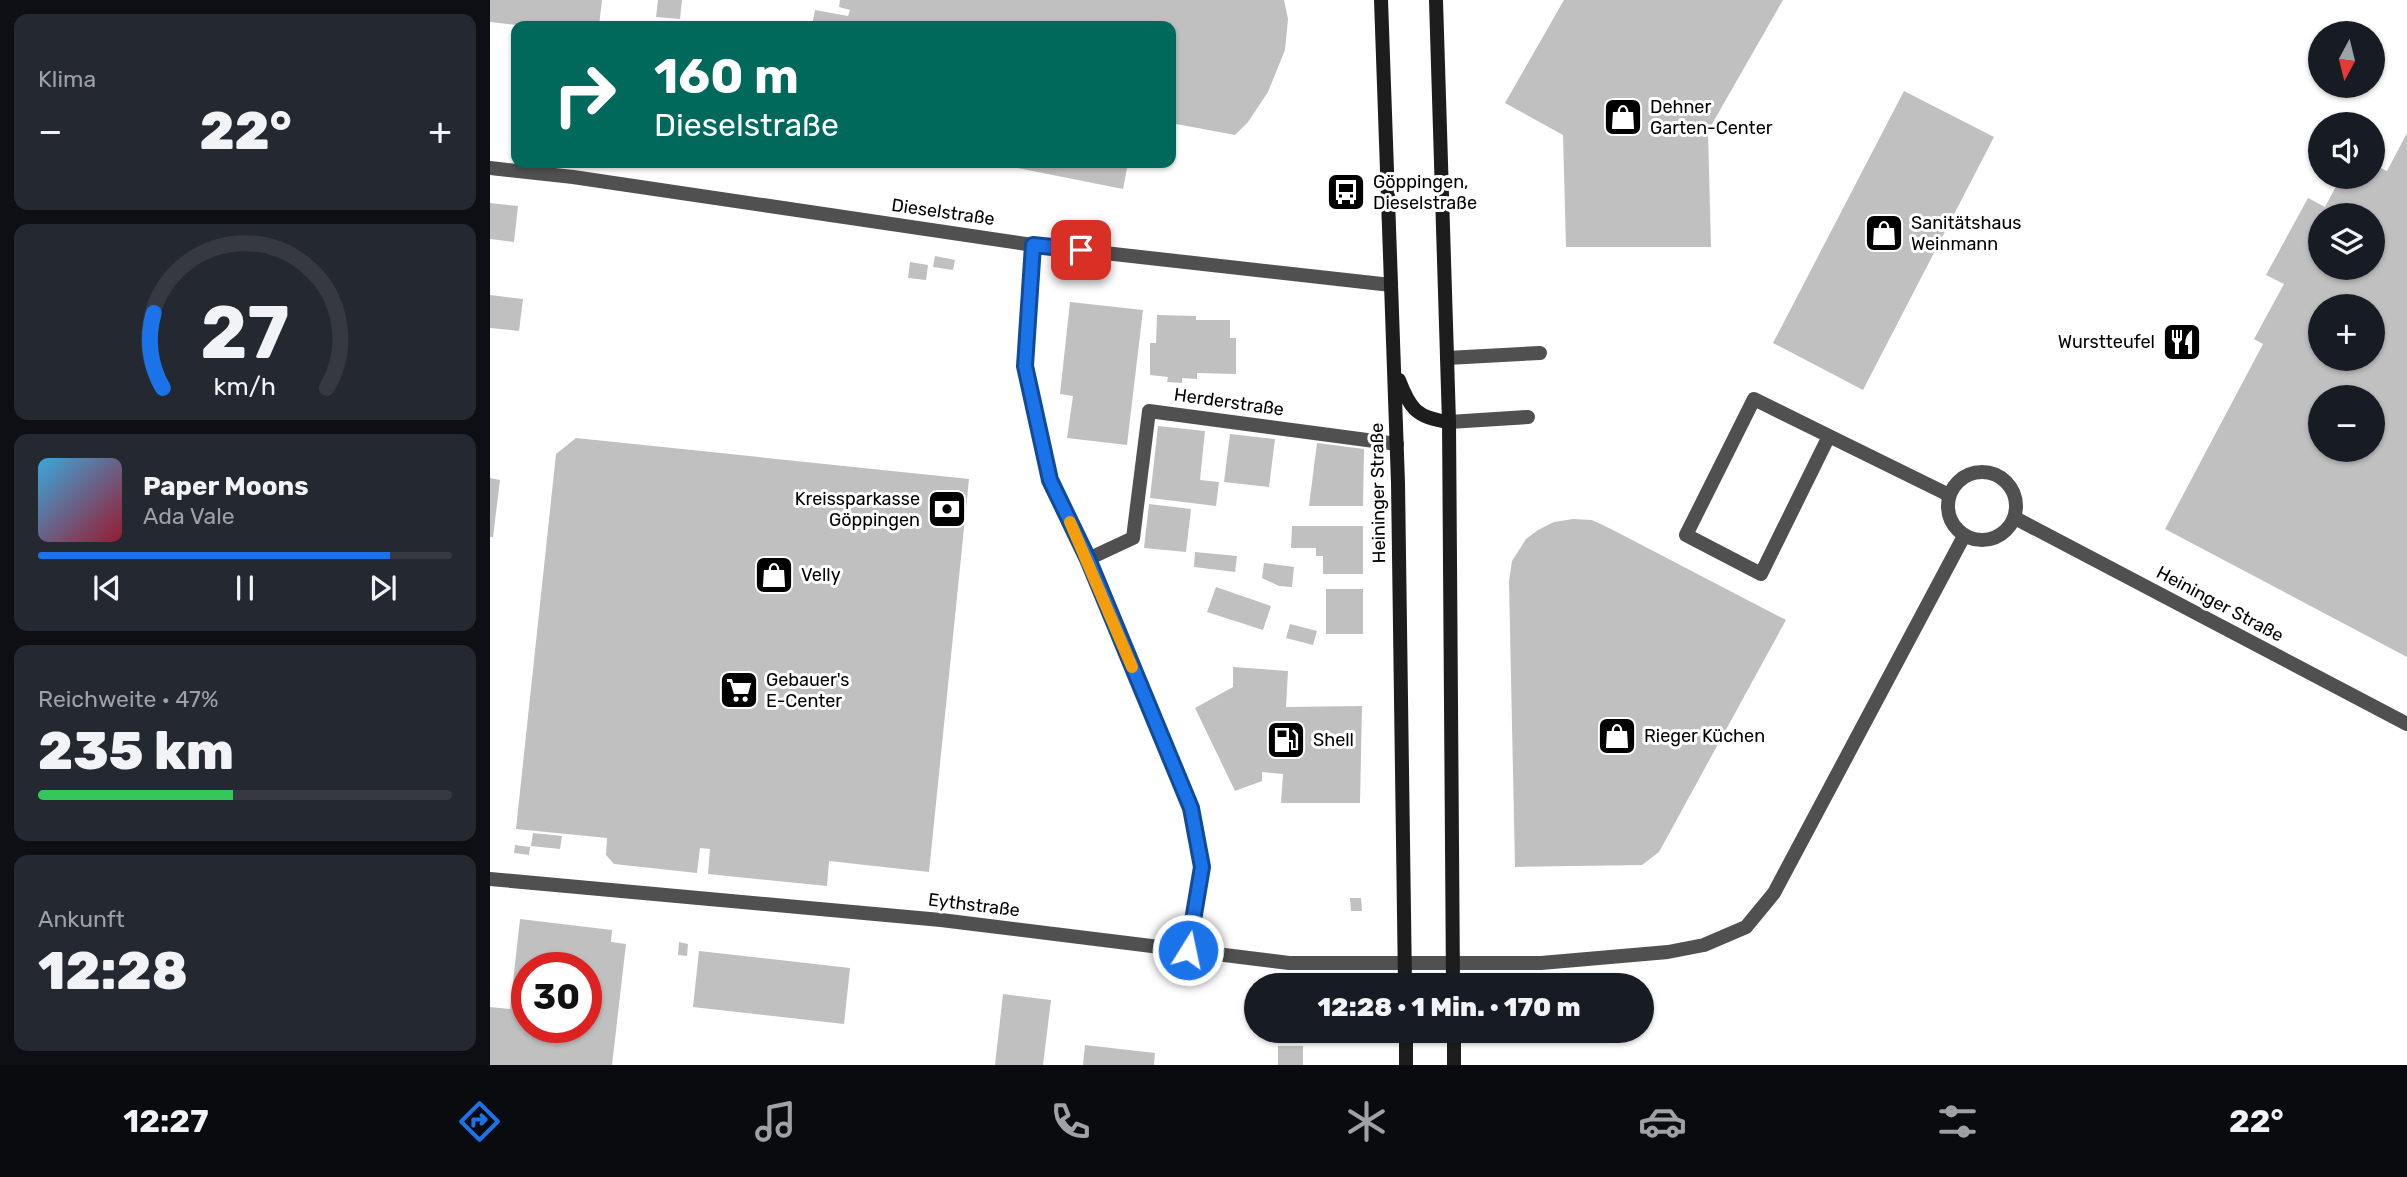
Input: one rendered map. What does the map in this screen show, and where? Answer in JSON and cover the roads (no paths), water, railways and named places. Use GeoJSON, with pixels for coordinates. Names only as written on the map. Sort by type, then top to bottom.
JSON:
{"type":"FeatureCollection","features":[{"type":"Feature","properties":{"kind":"main road","name":"Heininger Straße"},"geometry":{"type":"LineString","coordinates":[[1381,0],[1397,444],[1405,973]]}},
{"type":"Feature","properties":{"kind":"main road"},"geometry":{"type":"LineString","coordinates":[[1436,0],[1447,359],[1453,973]]}},
{"type":"Feature","properties":{"kind":"main road"},"geometry":{"type":"LineString","coordinates":[[1394,369],[1407,402],[1428,420],[1448,422]]}},
{"type":"Feature","properties":{"kind":"main road"},"geometry":{"type":"LineString","coordinates":[[1406,1043],[1406,1065]]}},
{"type":"Feature","properties":{"kind":"main road"},"geometry":{"type":"LineString","coordinates":[[1454,1043],[1454,1065]]}},
{"type":"Feature","properties":{"kind":"street","name":"Dieselstraße"},"geometry":{"type":"LineString","coordinates":[[490,168],[573,177],[1033,245],[1391,285]]}},
{"type":"Feature","properties":{"kind":"street"},"geometry":{"type":"LineString","coordinates":[[1033,245],[1025,366],[1050,480],[1088,559],[1191,808],[1202,867],[1188,950]]}},
{"type":"Feature","properties":{"kind":"street"},"geometry":{"type":"LineString","coordinates":[[1447,359],[1540,353]]}},
{"type":"Feature","properties":{"kind":"street"},"geometry":{"type":"LineString","coordinates":[[1829,436],[1761,574],[1686,535],[1754,399],[1949,495]]}},
{"type":"Feature","properties":{"kind":"street","name":"Herderstraße"},"geometry":{"type":"LineString","coordinates":[[1088,559],[1133,538],[1149,411],[1397,444]]}},
{"type":"Feature","properties":{"kind":"street"},"geometry":{"type":"LineString","coordinates":[[1448,422],[1528,417]]}},
{"type":"Feature","properties":{"kind":"street"},"geometry":{"type":"LineString","coordinates":[[1974,472],[1992,473],[2008,482],[2017,499],[2015,518],[2007,531],[1994,539],[1979,541],[1964,536],[1953,525],[1948,510],[1949,495],[1959,480],[1974,472]]}},
{"type":"Feature","properties":{"kind":"street","name":"Heininger Straße"},"geometry":{"type":"LineString","coordinates":[[2015,518],[2407,724]]}},
{"type":"Feature","properties":{"kind":"street","name":"Eythstraße"},"geometry":{"type":"LineString","coordinates":[[490,879],[941,920],[1289,963],[1541,963],[1668,952],[1704,945],[1746,927],[1774,893],[1964,536]]}},
{"type":"Feature","properties":{"kind":"place","name":"Dehner Garten-Center"},"geometry":{"type":"Point","coordinates":[1623,117]}},
{"type":"Feature","properties":{"kind":"place","name":"Göppingen, Dieselstraße"},"geometry":{"type":"Point","coordinates":[1346,192]}},
{"type":"Feature","properties":{"kind":"place","name":"Sanitätshaus Weinmann"},"geometry":{"type":"Point","coordinates":[1884,233]}},
{"type":"Feature","properties":{"kind":"place","name":"Wurstteufel"},"geometry":{"type":"Point","coordinates":[2182,342]}},
{"type":"Feature","properties":{"kind":"place","name":"Kreissparkasse Göppingen"},"geometry":{"type":"Point","coordinates":[947,509]}},
{"type":"Feature","properties":{"kind":"place","name":"Velly"},"geometry":{"type":"Point","coordinates":[774,575]}},
{"type":"Feature","properties":{"kind":"place","name":"Gebauer's E-Center"},"geometry":{"type":"Point","coordinates":[739,690]}},
{"type":"Feature","properties":{"kind":"place","name":"Rieger Küchen"},"geometry":{"type":"Point","coordinates":[1617,736]}},
{"type":"Feature","properties":{"kind":"place","name":"Shell"},"geometry":{"type":"Point","coordinates":[1286,740]}}]}
